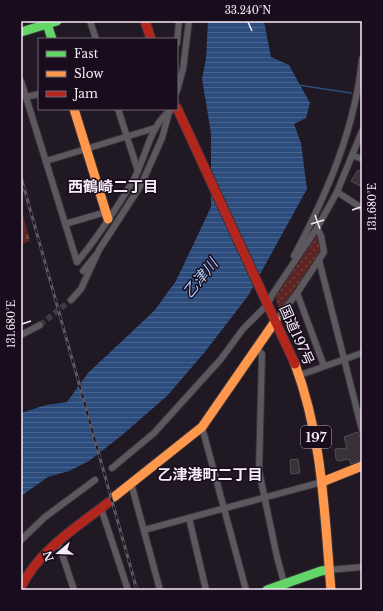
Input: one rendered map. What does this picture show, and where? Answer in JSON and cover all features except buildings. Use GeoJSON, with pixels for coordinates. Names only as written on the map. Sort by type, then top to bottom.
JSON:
{"type":"FeatureCollection","features":[{"type":"Feature","properties":{"kind":"main road"},"geometry":{"type":"LineString","coordinates":[[21,32],[46,23],[57,21]]}},
{"type":"Feature","properties":{"kind":"main road"},"geometry":{"type":"LineString","coordinates":[[145,21],[151,38]]}},
{"type":"Feature","properties":{"kind":"main road"},"geometry":{"type":"LineString","coordinates":[[46,23],[52,38]]}},
{"type":"Feature","properties":{"kind":"main road"},"geometry":{"type":"LineString","coordinates":[[74,110],[107,215]]}},
{"type":"Feature","properties":{"kind":"main road","name":"国道197号"},"geometry":{"type":"LineString","coordinates":[[172,110],[264,294],[300,375],[315,430],[322,482],[331,590]]}},
{"type":"Feature","properties":{"kind":"main road"},"geometry":{"type":"LineString","coordinates":[[23,586],[37,563],[58,542],[202,427],[276,320]]}},
{"type":"Feature","properties":{"kind":"main road"},"geometry":{"type":"LineString","coordinates":[[322,482],[362,466]]}},
{"type":"Feature","properties":{"kind":"main road"},"geometry":{"type":"LineString","coordinates":[[267,590],[285,587],[321,571],[329,570]]}},
{"type":"Feature","properties":{"kind":"street"},"geometry":{"type":"LineString","coordinates":[[90,21],[96,38]]}},
{"type":"Feature","properties":{"kind":"street"},"geometry":{"type":"LineString","coordinates":[[177,38],[179,21]]}},
{"type":"Feature","properties":{"kind":"street"},"geometry":{"type":"LineString","coordinates":[[178,87],[183,69],[189,21]]}},
{"type":"Feature","properties":{"kind":"street"},"geometry":{"type":"LineString","coordinates":[[285,275],[289,264],[318,211],[344,141],[355,102],[362,59]]}},
{"type":"Feature","properties":{"kind":"street"},"geometry":{"type":"LineString","coordinates":[[21,81],[77,262],[107,215],[138,171],[156,128],[165,115],[171,110]]}},
{"type":"Feature","properties":{"kind":"street"},"geometry":{"type":"LineString","coordinates":[[26,98],[38,94]]}},
{"type":"Feature","properties":{"kind":"street"},"geometry":{"type":"LineString","coordinates":[[118,110],[138,171]]}},
{"type":"Feature","properties":{"kind":"street"},"geometry":{"type":"LineString","coordinates":[[83,271],[99,250],[141,185],[162,138],[172,110]]}},
{"type":"Feature","properties":{"kind":"street"},"geometry":{"type":"LineString","coordinates":[[46,161],[156,128]]}},
{"type":"Feature","properties":{"kind":"street"},"geometry":{"type":"LineString","coordinates":[[112,468],[154,433],[221,359],[243,329],[268,304],[272,295],[317,228],[337,192],[362,131]]}},
{"type":"Feature","properties":{"kind":"street"},"geometry":{"type":"LineString","coordinates":[[352,154],[362,159]]}},
{"type":"Feature","properties":{"kind":"street"},"geometry":{"type":"LineString","coordinates":[[337,192],[362,208]]}},
{"type":"Feature","properties":{"kind":"street"},"geometry":{"type":"LineString","coordinates":[[65,224],[107,215]]}},
{"type":"Feature","properties":{"kind":"street"},"geometry":{"type":"LineString","coordinates":[[276,320],[297,293],[324,252],[321,236],[317,228]]}},
{"type":"Feature","properties":{"kind":"street"},"geometry":{"type":"LineString","coordinates":[[71,300],[87,279],[99,250]]}},
{"type":"Feature","properties":{"kind":"street"},"geometry":{"type":"LineString","coordinates":[[319,260],[362,430]]}},
{"type":"Feature","properties":{"kind":"street"},"geometry":{"type":"LineString","coordinates":[[297,293],[324,366]]}},
{"type":"Feature","properties":{"kind":"street"},"geometry":{"type":"LineString","coordinates":[[21,335],[40,325]]}},
{"type":"Feature","properties":{"kind":"street"},"geometry":{"type":"LineString","coordinates":[[257,348],[262,354],[259,471],[285,587]]}},
{"type":"Feature","properties":{"kind":"street"},"geometry":{"type":"LineString","coordinates":[[300,375],[362,353]]}},
{"type":"Feature","properties":{"kind":"street"},"geometry":{"type":"LineString","coordinates":[[202,427],[246,590]]}},
{"type":"Feature","properties":{"kind":"street"},"geometry":{"type":"LineString","coordinates":[[21,540],[45,517],[95,480]]}},
{"type":"Feature","properties":{"kind":"street"},"geometry":{"type":"LineString","coordinates":[[144,530],[322,482]]}},
{"type":"Feature","properties":{"kind":"street"},"geometry":{"type":"LineString","coordinates":[[131,483],[160,590]]}},
{"type":"Feature","properties":{"kind":"street"},"geometry":{"type":"LineString","coordinates":[[108,503],[128,590]]}},
{"type":"Feature","properties":{"kind":"street"},"geometry":{"type":"LineString","coordinates":[[189,518],[206,590]]}},
{"type":"Feature","properties":{"kind":"street"},"geometry":{"type":"LineString","coordinates":[[58,542],[74,590]]}},
{"type":"Feature","properties":{"kind":"street"},"geometry":{"type":"LineString","coordinates":[[329,570],[362,567]]}},
{"type":"Feature","properties":{"kind":"green space"},"geometry":{"type":"Polygon","coordinates":[[[21,208],[30,241],[21,245],[21,208]]]}},
{"type":"Feature","properties":{"kind":"green space"},"geometry":{"type":"Polygon","coordinates":[[[318,232],[323,252],[281,313],[275,297],[318,232]]]}},
{"type":"Feature","properties":{"kind":"water","name":"乙津川"},"geometry":{"type":"Polygon","coordinates":[[[208,21],[264,21],[271,57],[289,65],[310,103],[306,118],[294,124],[301,143],[307,189],[248,296],[204,353],[167,396],[121,436],[89,461],[69,471],[48,477],[21,496],[21,413],[46,405],[67,402],[88,373],[154,311],[176,281],[211,207],[211,133],[202,79],[206,59],[208,21]]]}},
{"type":"Feature","properties":{"kind":"waterway"},"geometry":{"type":"LineString","coordinates":[[298,85],[351,93]]}},
{"type":"Feature","properties":{"kind":"tunnel"},"geometry":{"type":"LineString","coordinates":[[40,325],[71,300]]}},
{"type":"Feature","properties":{"kind":"railway"},"geometry":{"type":"LineString","coordinates":[[21,177],[137,590]]}},
{"type":"Feature","properties":{"kind":"traffic: fast"},"geometry":{"type":"LineString","coordinates":[[46,21],[52,38]]}},
{"type":"Feature","properties":{"kind":"traffic: fast"},"geometry":{"type":"LineString","coordinates":[[21,32],[57,21]]}},
{"type":"Feature","properties":{"kind":"traffic: fast"},"geometry":{"type":"LineString","coordinates":[[267,590],[321,571],[329,570]]}},
{"type":"Feature","properties":{"kind":"traffic: slow"},"geometry":{"type":"LineString","coordinates":[[74,110],[108,219]]}},
{"type":"Feature","properties":{"kind":"traffic: slow"},"geometry":{"type":"LineString","coordinates":[[114,497],[202,427],[276,320]]}},
{"type":"Feature","properties":{"kind":"traffic: slow"},"geometry":{"type":"LineString","coordinates":[[295,364],[304,392],[317,448],[324,504],[331,590]]}},
{"type":"Feature","properties":{"kind":"traffic: slow"},"geometry":{"type":"LineString","coordinates":[[322,482],[362,466]]}},
{"type":"Feature","properties":{"kind":"traffic: jam"},"geometry":{"type":"LineString","coordinates":[[145,21],[151,38]]}},
{"type":"Feature","properties":{"kind":"traffic: jam"},"geometry":{"type":"LineString","coordinates":[[178,110],[295,364]]}},
{"type":"Feature","properties":{"kind":"traffic: jam"},"geometry":{"type":"LineString","coordinates":[[21,587],[38,561],[49,550],[72,530],[109,502]]}},
{"type":"Feature","properties":{"kind":"district","name":"西鶴崎二丁目"},"geometry":{"type":"Point","coordinates":[113,186]}},
{"type":"Feature","properties":{"kind":"district","name":"乙津港町二丁目"},"geometry":{"type":"Point","coordinates":[210,474]}}]}
